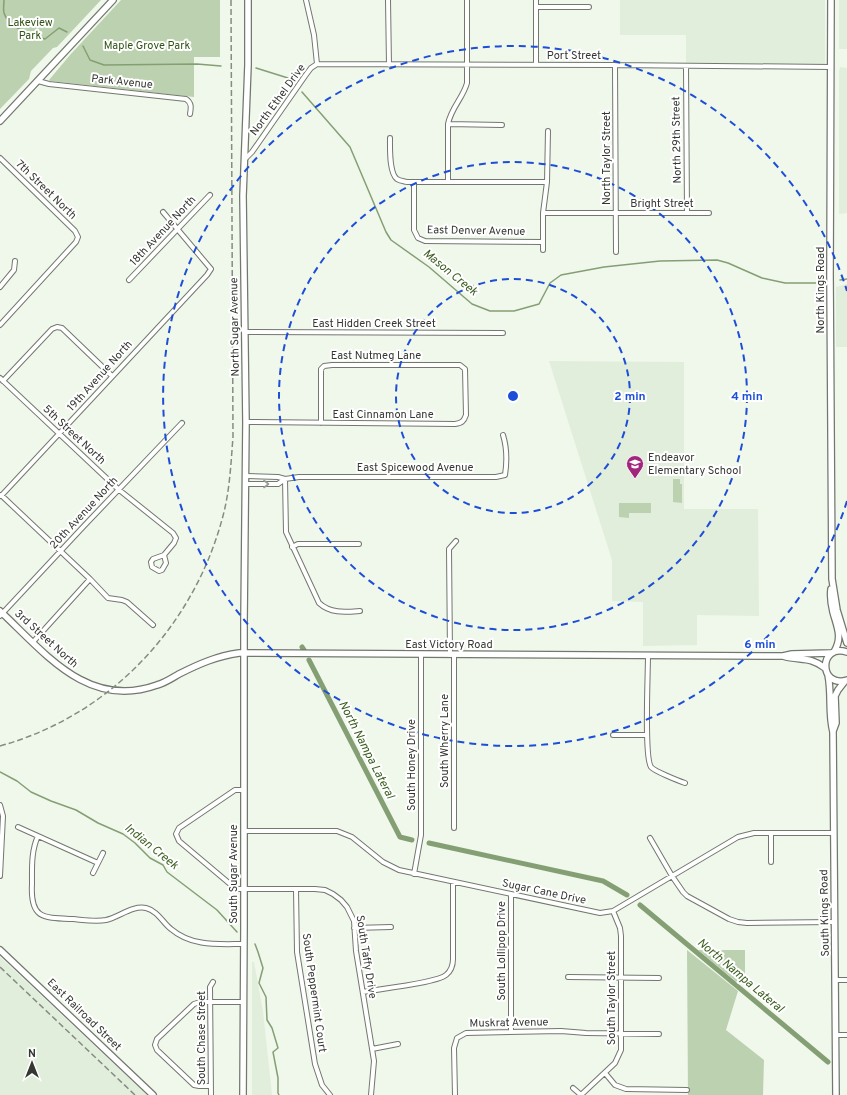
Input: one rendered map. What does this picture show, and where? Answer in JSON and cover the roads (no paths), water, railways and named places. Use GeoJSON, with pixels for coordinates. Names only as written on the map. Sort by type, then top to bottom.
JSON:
{"type":"FeatureCollection","features":[{"type":"Feature","properties":{"kind":"street"},"geometry":{"type":"LineString","coordinates":[[0,121],[113,0]]}},
{"type":"Feature","properties":{"kind":"street","name":"North Sugar Avenue"},"geometry":{"type":"LineString","coordinates":[[244,653],[246,422],[244,332],[244,160],[248,65],[248,0]]}},
{"type":"Feature","properties":{"kind":"street","name":"North Ethel Drive"},"geometry":{"type":"LineString","coordinates":[[244,160],[252,152],[311,68],[317,64],[314,35],[306,0]]}},
{"type":"Feature","properties":{"kind":"street"},"geometry":{"type":"LineString","coordinates":[[388,0],[389,64]]}},
{"type":"Feature","properties":{"kind":"street"},"geometry":{"type":"LineString","coordinates":[[448,182],[448,124],[454,107],[464,93],[467,83],[467,0]]}},
{"type":"Feature","properties":{"kind":"street"},"geometry":{"type":"LineString","coordinates":[[536,0],[536,65]]}},
{"type":"Feature","properties":{"kind":"street","name":"North Kings Road"},"geometry":{"type":"LineString","coordinates":[[825,668],[826,660],[838,644],[840,637],[831,604],[831,0]]}},
{"type":"Feature","properties":{"kind":"street"},"geometry":{"type":"LineString","coordinates":[[536,7],[589,7]]}},
{"type":"Feature","properties":{"kind":"street","name":"Port Street"},"geometry":{"type":"LineString","coordinates":[[317,64],[831,67]]}},
{"type":"Feature","properties":{"kind":"street","name":"North Taylor Street"},"geometry":{"type":"LineString","coordinates":[[616,65],[616,252]]}},
{"type":"Feature","properties":{"kind":"street","name":"North 29th Street"},"geometry":{"type":"LineString","coordinates":[[686,66],[687,213]]}},
{"type":"Feature","properties":{"kind":"street","name":"Park Avenue"},"geometry":{"type":"LineString","coordinates":[[38,81],[186,99],[191,107],[190,114]]}},
{"type":"Feature","properties":{"kind":"street"},"geometry":{"type":"LineString","coordinates":[[448,124],[502,125]]}},
{"type":"Feature","properties":{"kind":"street"},"geometry":{"type":"LineString","coordinates":[[543,250],[543,213],[547,182],[548,131]]}},
{"type":"Feature","properties":{"kind":"street"},"geometry":{"type":"LineString","coordinates":[[390,138],[392,169],[394,176],[398,180],[414,182],[547,182]]}},
{"type":"Feature","properties":{"kind":"street","name":"7th Street North"},"geometry":{"type":"LineString","coordinates":[[0,158],[75,231],[78,237],[76,242],[0,325]]}},
{"type":"Feature","properties":{"kind":"street","name":"East Denver Avenue"},"geometry":{"type":"LineString","coordinates":[[414,182],[414,230],[418,238],[425,241],[543,242]]}},
{"type":"Feature","properties":{"kind":"street","name":"18th Avenue North"},"geometry":{"type":"LineString","coordinates":[[129,280],[210,195]]}},
{"type":"Feature","properties":{"kind":"street"},"geometry":{"type":"LineString","coordinates":[[163,212],[177,229]]}},
{"type":"Feature","properties":{"kind":"street","name":"Bright Street"},"geometry":{"type":"LineString","coordinates":[[543,213],[709,213]]}},
{"type":"Feature","properties":{"kind":"street","name":"19th Avenue North"},"geometry":{"type":"LineString","coordinates":[[1,495],[60,434],[211,269],[177,229]]}},
{"type":"Feature","properties":{"kind":"street"},"geometry":{"type":"LineString","coordinates":[[0,287],[14,270],[15,261]]}},
{"type":"Feature","properties":{"kind":"street"},"geometry":{"type":"LineString","coordinates":[[2,379],[52,329],[57,327],[62,328],[112,376]]}},
{"type":"Feature","properties":{"kind":"street","name":"East Hidden Creek Street"},"geometry":{"type":"LineString","coordinates":[[244,332],[503,333]]}},
{"type":"Feature","properties":{"kind":"street","name":"East Nutmeg Lane"},"geometry":{"type":"LineString","coordinates":[[320,423],[321,369],[324,366],[332,364],[456,365],[463,367]]}},
{"type":"Feature","properties":{"kind":"street","name":"East Cinnamon Lane"},"geometry":{"type":"LineString","coordinates":[[246,422],[460,423],[464,420],[466,415],[466,372],[463,367]]}},
{"type":"Feature","properties":{"kind":"street","name":"5th Street North"},"geometry":{"type":"LineString","coordinates":[[2,379],[118,489],[173,534],[176,538],[174,543],[164,555]]}},
{"type":"Feature","properties":{"kind":"street","name":"20th Avenue North"},"geometry":{"type":"LineString","coordinates":[[1,613],[182,423]]}},
{"type":"Feature","properties":{"kind":"street","name":"East Spicewood Avenue"},"geometry":{"type":"LineString","coordinates":[[246,484],[278,484],[285,479],[299,476],[496,478],[505,475],[506,444],[503,435]]}},
{"type":"Feature","properties":{"kind":"street","name":"East Spicewood Avenue"},"geometry":{"type":"LineString","coordinates":[[246,476],[278,477],[285,479]]}},
{"type":"Feature","properties":{"kind":"street"},"geometry":{"type":"LineString","coordinates":[[285,479],[286,532],[319,603],[324,608],[331,611],[360,611]]}},
{"type":"Feature","properties":{"kind":"street"},"geometry":{"type":"LineString","coordinates":[[1,495],[90,579],[108,598],[127,602],[153,625]]}},
{"type":"Feature","properties":{"kind":"street","name":"South Wherry Lane"},"geometry":{"type":"LineString","coordinates":[[454,828],[449,549],[456,540]]}},
{"type":"Feature","properties":{"kind":"street"},"geometry":{"type":"LineString","coordinates":[[292,547],[298,544],[359,544]]}},
{"type":"Feature","properties":{"kind":"street"},"geometry":{"type":"LineString","coordinates":[[33,642],[90,579]]}},
{"type":"Feature","properties":{"kind":"street","name":"North Kings Road"},"geometry":{"type":"LineString","coordinates":[[832,579],[837,610],[847,643]]}},
{"type":"Feature","properties":{"kind":"street","name":"3rd Street North"},"geometry":{"type":"LineString","coordinates":[[1,613],[54,662],[72,676],[81,681],[102,688],[124,691]]}},
{"type":"Feature","properties":{"kind":"street","name":"East Victory Road"},"geometry":{"type":"LineString","coordinates":[[124,691],[141,690],[158,685],[210,659],[225,655],[244,653],[783,656],[792,654],[832,653],[842,650],[847,652]]}},
{"type":"Feature","properties":{"kind":"street","name":"South Sugar Avenue"},"geometry":{"type":"LineString","coordinates":[[243,1095],[244,653]]}},
{"type":"Feature","properties":{"kind":"street","name":"South Honey Drive"},"geometry":{"type":"LineString","coordinates":[[414,874],[421,835],[421,655]]}},
{"type":"Feature","properties":{"kind":"street"},"geometry":{"type":"LineString","coordinates":[[648,656],[648,761],[653,770],[685,783]]}},
{"type":"Feature","properties":{"kind":"street","name":"East Victory Road"},"geometry":{"type":"LineString","coordinates":[[783,656],[792,659],[816,661],[825,668]]}},
{"type":"Feature","properties":{"kind":"street","name":"South Kings Road"},"geometry":{"type":"LineString","coordinates":[[825,668],[828,675],[830,688],[831,723],[833,732],[836,1095]]}},
{"type":"Feature","properties":{"kind":"street"},"geometry":{"type":"LineString","coordinates":[[828,675],[836,681],[846,680]]}},
{"type":"Feature","properties":{"kind":"street","name":"South Kings Road"},"geometry":{"type":"LineString","coordinates":[[833,732],[836,723],[835,696],[846,680]]}},
{"type":"Feature","properties":{"kind":"street"},"geometry":{"type":"LineString","coordinates":[[613,734],[647,735]]}},
{"type":"Feature","properties":{"kind":"street"},"geometry":{"type":"LineString","coordinates":[[244,790],[235,790],[179,828],[176,834],[179,841],[236,889],[244,889]]}},
{"type":"Feature","properties":{"kind":"street"},"geometry":{"type":"LineString","coordinates":[[0,805],[3,816],[0,876]]}},
{"type":"Feature","properties":{"kind":"street"},"geometry":{"type":"LineString","coordinates":[[18,827],[98,863]]}},
{"type":"Feature","properties":{"kind":"street","name":"Sugar Cane Drive"},"geometry":{"type":"LineString","coordinates":[[244,830],[337,831],[352,837],[389,866],[414,874],[592,912],[613,911],[738,837],[754,833],[834,833]]}},
{"type":"Feature","properties":{"kind":"street"},"geometry":{"type":"LineString","coordinates":[[771,833],[771,862]]}},
{"type":"Feature","properties":{"kind":"street"},"geometry":{"type":"LineString","coordinates":[[38,836],[33,848],[31,897],[34,907],[45,917],[98,921],[111,918],[135,908],[143,907],[154,911],[172,930],[186,939],[207,943],[244,944]]}},
{"type":"Feature","properties":{"kind":"street"},"geometry":{"type":"LineString","coordinates":[[650,838],[672,876],[687,896],[729,919],[738,922],[835,922]]}},
{"type":"Feature","properties":{"kind":"street"},"geometry":{"type":"LineString","coordinates":[[94,872],[103,853]]}},
{"type":"Feature","properties":{"kind":"street"},"geometry":{"type":"LineString","coordinates":[[363,992],[436,980],[447,974],[454,959],[453,882]]}},
{"type":"Feature","properties":{"kind":"street","name":"South Taffy Drive"},"geometry":{"type":"LineString","coordinates":[[244,889],[325,890],[333,894],[347,906],[352,916],[356,951],[372,1049],[374,1066],[371,1095]]}},
{"type":"Feature","properties":{"kind":"street","name":"South Peppermint Court"},"geometry":{"type":"LineString","coordinates":[[296,889],[297,952],[315,1064],[322,1085],[330,1095]]}},
{"type":"Feature","properties":{"kind":"street","name":"South Lollipop Drive"},"geometry":{"type":"LineString","coordinates":[[511,894],[511,1032]]}},
{"type":"Feature","properties":{"kind":"street","name":"South Taylor Street"},"geometry":{"type":"LineString","coordinates":[[581,1095],[615,1063],[621,1050],[620,928],[613,911]]}},
{"type":"Feature","properties":{"kind":"street"},"geometry":{"type":"LineString","coordinates":[[354,928],[391,927]]}},
{"type":"Feature","properties":{"kind":"street","name":"East Railroad Street"},"geometry":{"type":"LineString","coordinates":[[0,950],[154,1095]]}},
{"type":"Feature","properties":{"kind":"street"},"geometry":{"type":"LineString","coordinates":[[568,977],[658,978]]}},
{"type":"Feature","properties":{"kind":"street"},"geometry":{"type":"LineString","coordinates":[[836,980],[847,980]]}},
{"type":"Feature","properties":{"kind":"street","name":"South Chase Street"},"geometry":{"type":"LineString","coordinates":[[211,1095],[210,987],[213,982]]}},
{"type":"Feature","properties":{"kind":"street"},"geometry":{"type":"LineString","coordinates":[[211,1086],[194,1085],[157,1050],[155,1044],[157,1039],[194,1004],[200,1002],[243,1002]]}},
{"type":"Feature","properties":{"kind":"street","name":"Muskrat Avenue"},"geometry":{"type":"LineString","coordinates":[[455,1095],[454,1048],[458,1038],[461,1035],[471,1032],[659,1034]]}},
{"type":"Feature","properties":{"kind":"street"},"geometry":{"type":"LineString","coordinates":[[836,1035],[847,1035]]}},
{"type":"Feature","properties":{"kind":"street"},"geometry":{"type":"LineString","coordinates":[[372,1049],[398,1044]]}},
{"type":"Feature","properties":{"kind":"street"},"geometry":{"type":"LineString","coordinates":[[605,1073],[615,1084],[626,1089],[687,1090]]}},
{"type":"Feature","properties":{"kind":"street"},"geometry":{"type":"LineString","coordinates":[[573,1088],[581,1095]]}},
{"type":"Feature","properties":{"kind":"waterway","name":"Mason Creek"},"geometry":{"type":"LineString","coordinates":[[4,0],[4,13],[7,19],[16,27],[45,39],[59,28],[67,32]]}},
{"type":"Feature","properties":{"kind":"waterway","name":"Mason Creek"},"geometry":{"type":"LineString","coordinates":[[83,46],[90,60],[104,65],[197,64],[221,66]]}},
{"type":"Feature","properties":{"kind":"waterway","name":"Mason Creek"},"geometry":{"type":"LineString","coordinates":[[256,68],[288,78],[293,83]]}},
{"type":"Feature","properties":{"kind":"waterway","name":"Mason Creek"},"geometry":{"type":"LineString","coordinates":[[302,92],[350,147],[386,232],[391,240],[429,267],[472,304],[490,311],[514,311],[539,304],[550,283],[561,275],[604,267],[660,261],[717,260],[728,263],[762,278],[785,283],[823,283]]}},
{"type":"Feature","properties":{"kind":"waterway","name":"Mason Creek"},"geometry":{"type":"LineString","coordinates":[[840,280],[847,279]]}},
{"type":"Feature","properties":{"kind":"waterway","name":"North Nampa Lateral"},"geometry":{"type":"LineString","coordinates":[[309,660],[400,837],[412,840]]}},
{"type":"Feature","properties":{"kind":"waterway","name":"Indian Creek"},"geometry":{"type":"LineString","coordinates":[[0,772],[17,781],[31,792],[76,810],[98,823],[123,834],[135,843],[150,858],[163,865],[167,872],[217,910],[237,932]]}},
{"type":"Feature","properties":{"kind":"waterway","name":"North Nampa Lateral"},"geometry":{"type":"LineString","coordinates":[[429,843],[603,881],[627,895]]}},
{"type":"Feature","properties":{"kind":"waterway","name":"North Nampa Lateral"},"geometry":{"type":"LineString","coordinates":[[640,905],[828,1062]]}},
{"type":"Feature","properties":{"kind":"waterway","name":"Indian Creek"},"geometry":{"type":"LineString","coordinates":[[255,944],[263,968],[259,983],[266,997],[267,1020],[272,1028],[278,1048],[273,1052],[278,1078],[279,1095]]}},
{"type":"Feature","properties":{"kind":"railway"},"geometry":{"type":"LineString","coordinates":[[0,746],[41,732],[78,712],[113,688],[144,659],[170,627],[193,591],[211,553],[224,512],[229,484],[233,437],[231,0]]}},
{"type":"Feature","properties":{"kind":"railway"},"geometry":{"type":"LineString","coordinates":[[0,967],[135,1095]]}},
{"type":"Feature","properties":{"kind":"place","name":"Endeavor Elementary School"},"geometry":{"type":"Point","coordinates":[635,479]}},
{"type":"Feature","properties":{"kind":"park label","name":"Lakeview Park"},"geometry":{"type":"Point","coordinates":[30,29]}},
{"type":"Feature","properties":{"kind":"park label","name":"Maple Grove Park"},"geometry":{"type":"Point","coordinates":[147,46]}}]}
